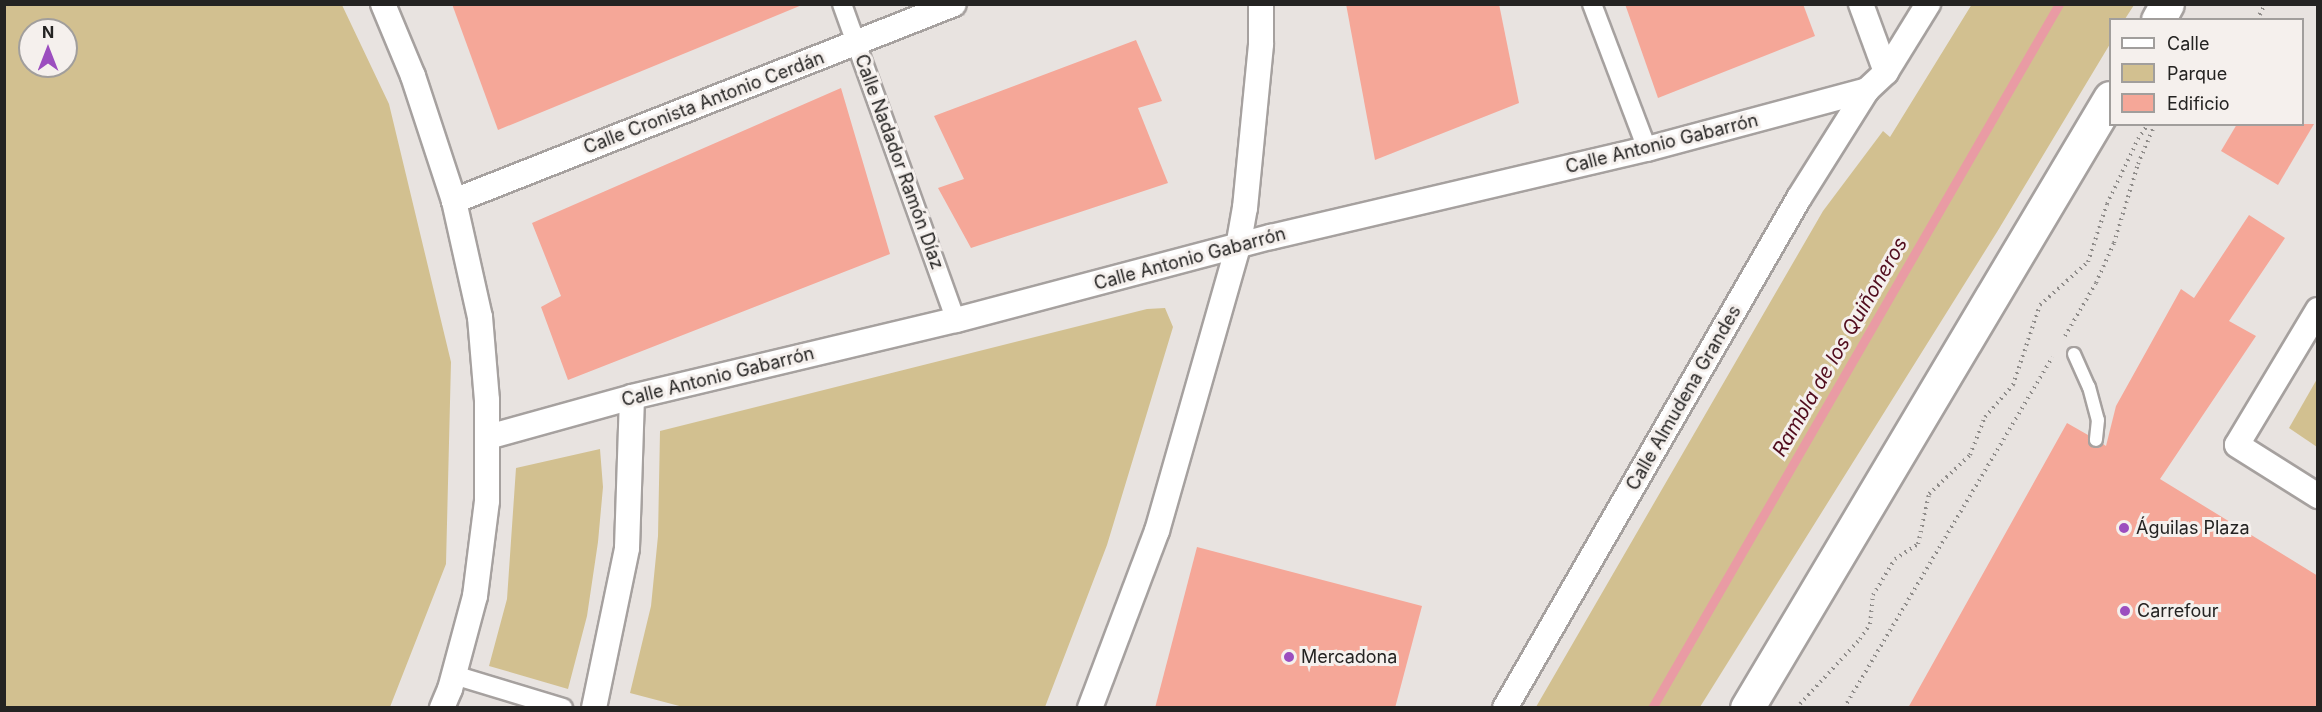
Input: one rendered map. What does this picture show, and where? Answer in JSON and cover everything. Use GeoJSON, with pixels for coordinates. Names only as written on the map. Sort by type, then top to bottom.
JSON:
{"type":"FeatureCollection","features":[{"type":"Feature","properties":{"kind":"main road"},"geometry":{"type":"LineString","coordinates":[[2159,18],[2167,4]]}},
{"type":"Feature","properties":{"kind":"main road"},"geometry":{"type":"LineString","coordinates":[[1747,708],[2109,100]]}},
{"type":"Feature","properties":{"kind":"street"},"geometry":{"type":"LineString","coordinates":[[383,4],[413,76],[454,201],[480,317],[488,437],[487,501],[475,596],[442,708]]}},
{"type":"Feature","properties":{"kind":"street","name":"Calle Nadador Ramón Díaz"},"geometry":{"type":"LineString","coordinates":[[842,4],[956,320]]}},
{"type":"Feature","properties":{"kind":"street","name":"Calle Cronista Antonio Cerdán"},"geometry":{"type":"LineString","coordinates":[[454,201],[954,4]]}},
{"type":"Feature","properties":{"kind":"street"},"geometry":{"type":"LineString","coordinates":[[1090,708],[1157,531],[1238,247],[1245,208],[1260,55],[1261,4]]}},
{"type":"Feature","properties":{"kind":"street"},"geometry":{"type":"LineString","coordinates":[[1592,4],[1647,149]]}},
{"type":"Feature","properties":{"kind":"street"},"geometry":{"type":"LineString","coordinates":[[1861,4],[1886,72]]}},
{"type":"Feature","properties":{"kind":"street","name":"Calle Antonio Gabarrón"},"geometry":{"type":"LineString","coordinates":[[488,437],[632,397],[956,320],[1238,247],[1647,149],[1867,90],[1886,72],[1928,4]]}},
{"type":"Feature","properties":{"kind":"street","name":"Calle Almudena Grandes"},"geometry":{"type":"LineString","coordinates":[[1505,708],[1799,198],[1867,90]]}},
{"type":"Feature","properties":{"kind":"street"},"geometry":{"type":"LineString","coordinates":[[2318,310],[2237,445],[2318,496]]}},
{"type":"Feature","properties":{"kind":"street"},"geometry":{"type":"LineString","coordinates":[[594,708],[627,548],[632,397]]}},
{"type":"Feature","properties":{"kind":"street"},"geometry":{"type":"LineString","coordinates":[[453,675],[563,708]]}},
{"type":"Feature","properties":{"kind":"lane"},"geometry":{"type":"LineString","coordinates":[[2074,354],[2089,387],[2098,420],[2096,440]]}},
{"type":"Feature","properties":{"kind":"path"},"geometry":{"type":"LineString","coordinates":[[2258,18],[2265,4]]}},
{"type":"Feature","properties":{"kind":"path"},"geometry":{"type":"LineString","coordinates":[[1800,708],[1800,704],[1860,639],[1870,624],[1873,595],[1895,559],[1918,544],[1929,494],[1970,455],[1985,417],[2013,386],[2040,305],[2088,262],[2107,204],[2138,139],[2147,126]]}},
{"type":"Feature","properties":{"kind":"path"},"geometry":{"type":"LineString","coordinates":[[2063,339],[2096,283],[2114,243],[2138,164],[2154,126]]}},
{"type":"Feature","properties":{"kind":"path"},"geometry":{"type":"LineString","coordinates":[[1844,708],[2057,349]]}},
{"type":"Feature","properties":{"kind":"green space"},"geometry":{"type":"Polygon","coordinates":[[[1972,4],[2134,5],[2126,18],[2109,18],[2109,46],[1997,232],[1700,707],[1536,707],[1823,211],[1883,131],[1890,137],[1972,4]]]}},
{"type":"Feature","properties":{"kind":"green space"},"geometry":{"type":"Polygon","coordinates":[[[4,5],[342,5],[389,104],[451,362],[446,564],[390,707],[5,707],[4,5]]]}},
{"type":"Feature","properties":{"kind":"green space"},"geometry":{"type":"Polygon","coordinates":[[[1165,308],[1173,327],[1107,545],[1045,707],[687,708],[630,693],[651,606],[658,536],[660,431],[1147,309],[1165,308]]]}},
{"type":"Feature","properties":{"kind":"green space"},"geometry":{"type":"Polygon","coordinates":[[[2317,379],[2317,447],[2289,428],[2317,379]]]}},
{"type":"Feature","properties":{"kind":"green space"},"geometry":{"type":"Polygon","coordinates":[[[600,449],[603,487],[598,542],[587,616],[568,689],[489,666],[507,599],[516,468],[600,449]]]}},
{"type":"Feature","properties":{"kind":"building"},"geometry":{"type":"Polygon","coordinates":[[[452,4],[802,4],[802,5],[498,130],[452,4]]]}},
{"type":"Feature","properties":{"kind":"building"},"geometry":{"type":"Polygon","coordinates":[[[1346,4],[1499,4],[1519,103],[1375,160],[1346,4]]]}},
{"type":"Feature","properties":{"kind":"building"},"geometry":{"type":"Polygon","coordinates":[[[1625,4],[1803,4],[1815,36],[1658,98],[1625,4]]]}},
{"type":"Feature","properties":{"kind":"building"},"geometry":{"type":"Polygon","coordinates":[[[1136,40],[1162,101],[1138,108],[1168,183],[971,248],[938,188],[964,179],[934,116],[1136,40]]]}},
{"type":"Feature","properties":{"kind":"building"},"geometry":{"type":"Polygon","coordinates":[[[841,88],[890,254],[568,380],[541,307],[561,296],[532,223],[841,88]]]}},
{"type":"Feature","properties":{"kind":"building"},"geometry":{"type":"Polygon","coordinates":[[[2314,124],[2278,185],[2221,151],[2236,126],[2314,124]]]}},
{"type":"Feature","properties":{"kind":"building","name":"Águilas Plaza"},"geometry":{"type":"Polygon","coordinates":[[[2249,215],[2285,238],[2229,321],[2256,336],[2160,479],[2318,576],[2318,708],[1908,708],[2067,423],[2088,435],[2092,447],[2099,448],[2103,444],[2106,446],[2116,406],[2181,289],[2194,298],[2249,215]]]}},
{"type":"Feature","properties":{"kind":"building","name":"Mercadona"},"geometry":{"type":"Polygon","coordinates":[[[1197,547],[1422,606],[1395,708],[1155,708],[1197,547]]]}},
{"type":"Feature","properties":{"kind":"waterway","name":"Rambla de los Quiñoneros"},"geometry":{"type":"LineString","coordinates":[[1652,708],[2059,4]]}},
{"type":"Feature","properties":{"kind":"place","name":"Águilas Plaza"},"geometry":{"type":"Point","coordinates":[2124,528]}},
{"type":"Feature","properties":{"kind":"place","name":"Carrefour"},"geometry":{"type":"Point","coordinates":[2125,611]}},
{"type":"Feature","properties":{"kind":"place","name":"Mercadona"},"geometry":{"type":"Point","coordinates":[1289,657]}}]}
